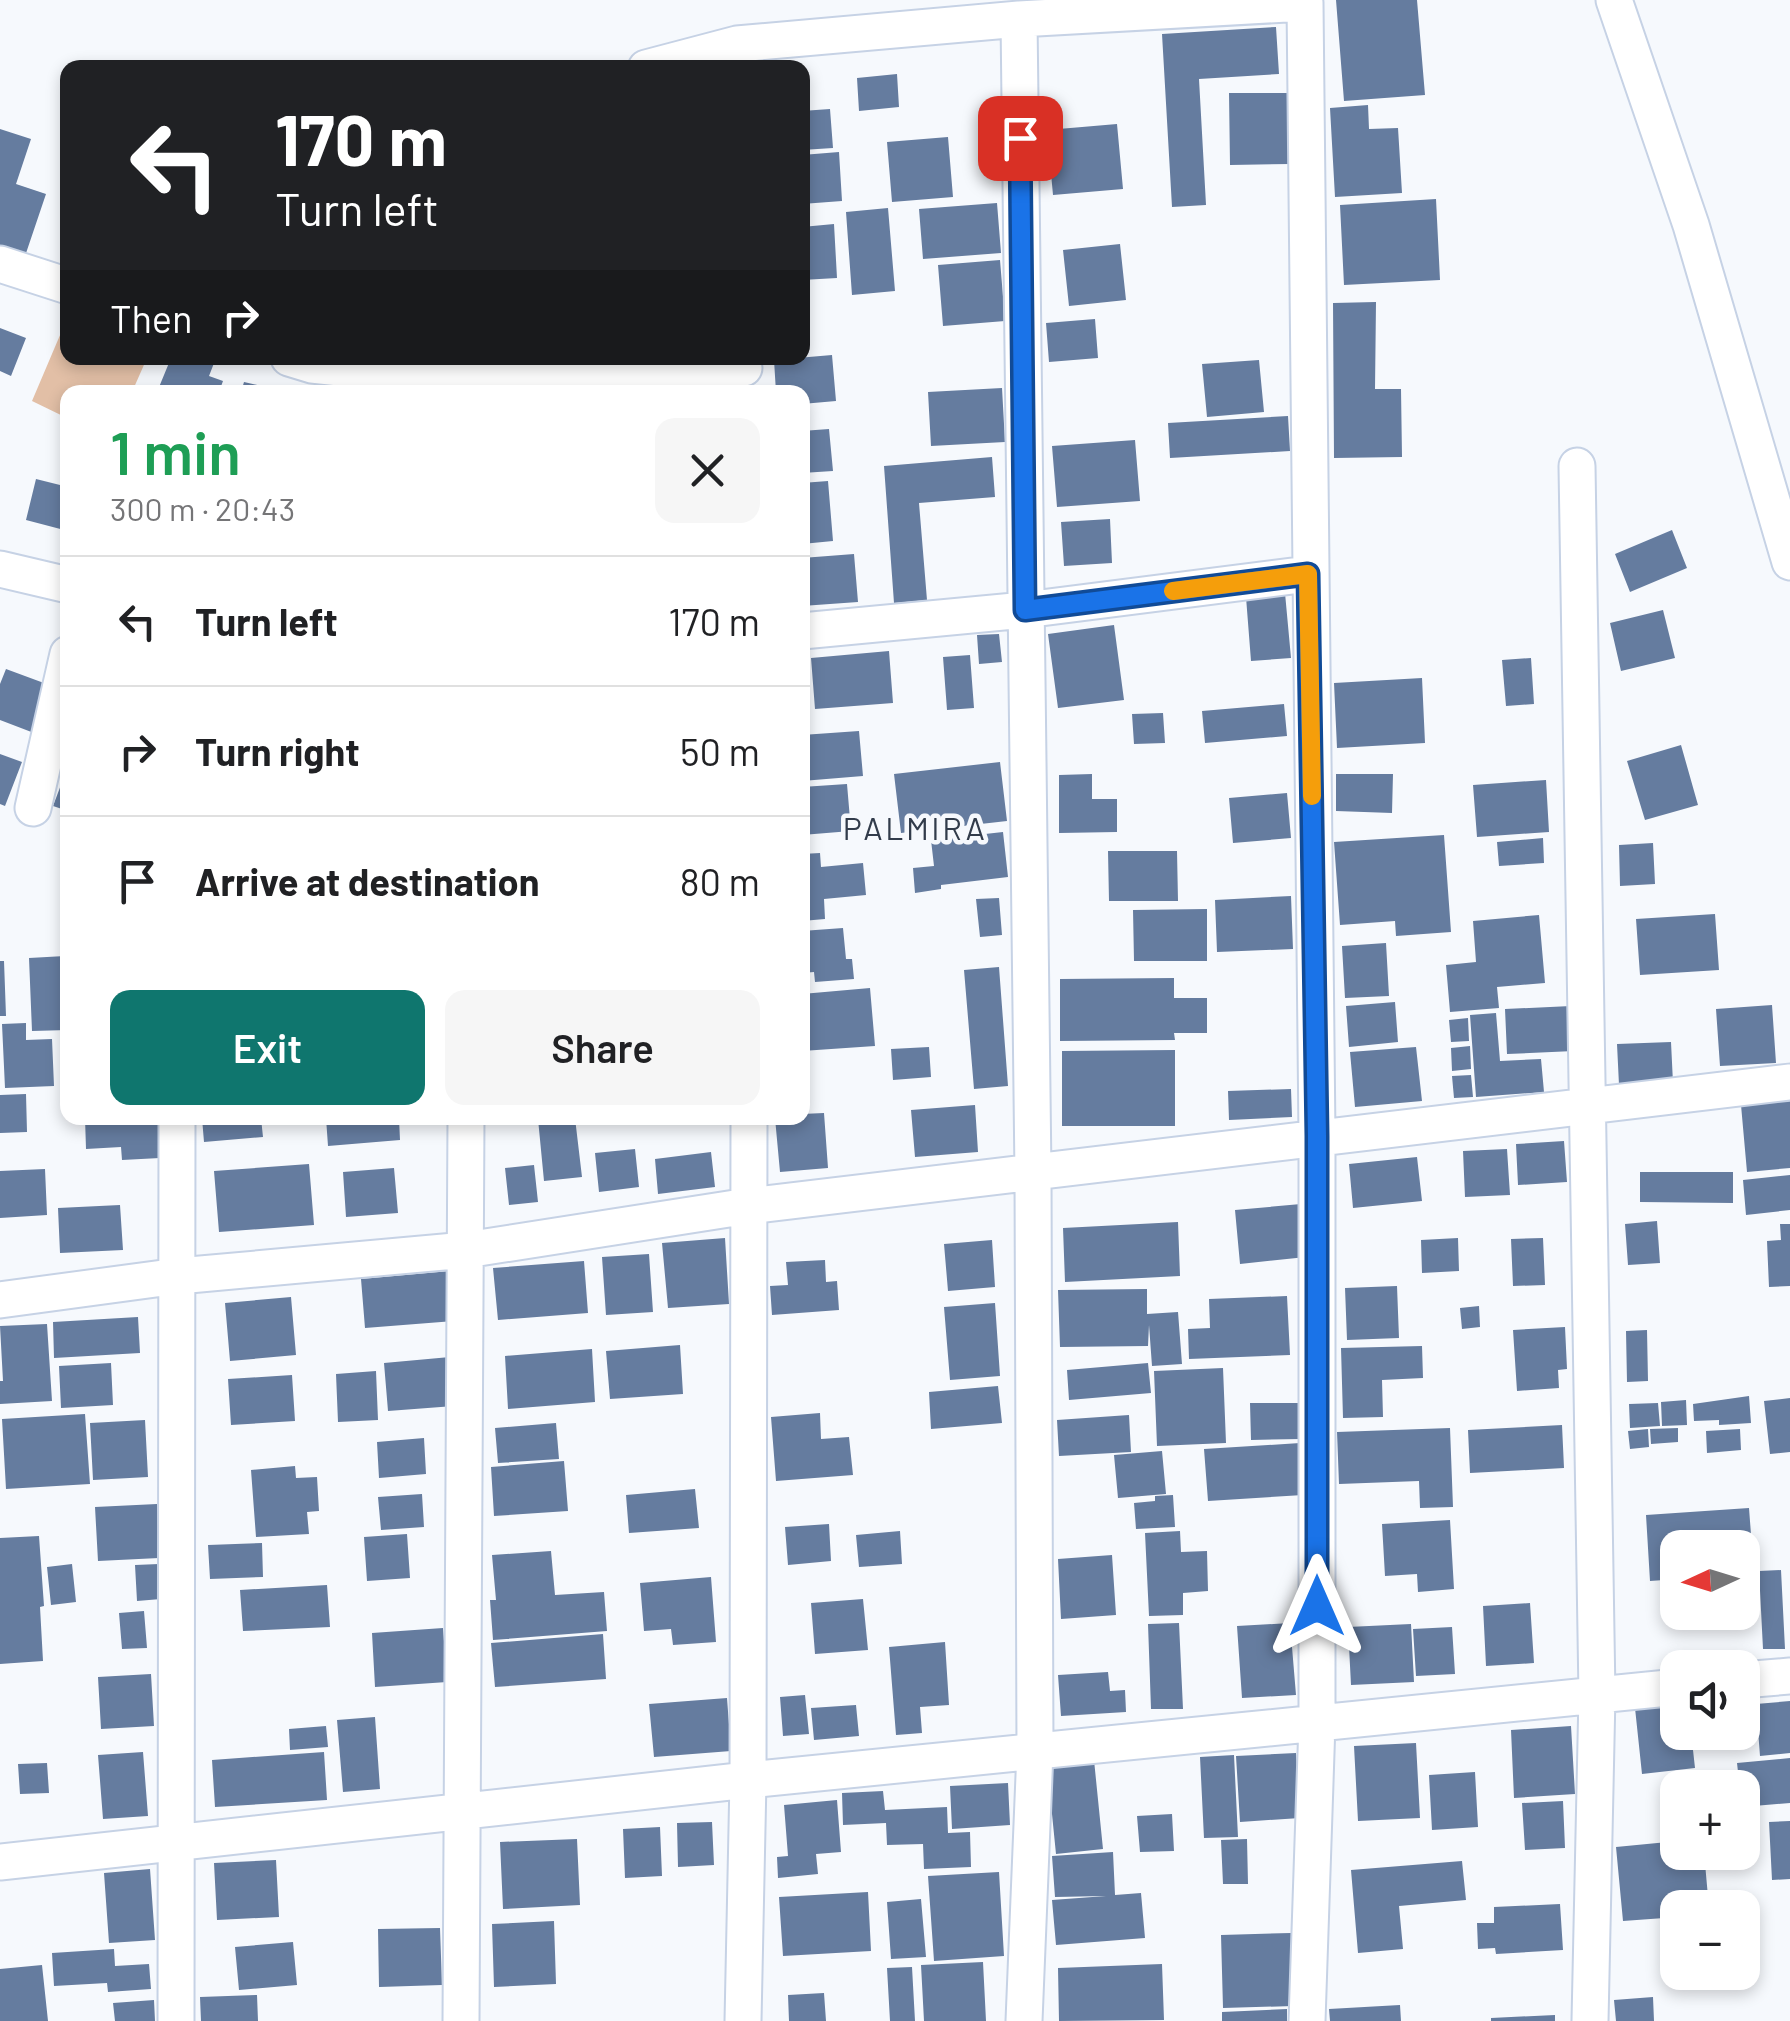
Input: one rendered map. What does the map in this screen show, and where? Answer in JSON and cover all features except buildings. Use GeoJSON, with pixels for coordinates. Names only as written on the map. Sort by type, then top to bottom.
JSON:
{"type":"FeatureCollection","features":[{"type":"Feature","properties":{"kind":"street"},"geometry":{"type":"LineString","coordinates":[[1614,0],[1691,226],[1790,562]]}},
{"type":"Feature","properties":{"kind":"street"},"geometry":{"type":"LineString","coordinates":[[707,60],[1019,19],[1305,2],[1308,574],[1317,1136],[1317,1723],[1307,2021]]}},
{"type":"Feature","properties":{"kind":"street"},"geometry":{"type":"LineString","coordinates":[[1019,19],[1033,1174],[1035,1752],[1024,2021]]}},
{"type":"Feature","properties":{"kind":"street"},"geometry":{"type":"LineString","coordinates":[[0,264],[60,283]]}},
{"type":"Feature","properties":{"kind":"street"},"geometry":{"type":"LineString","coordinates":[[303,372],[422,385],[745,372]]}},
{"type":"Feature","properties":{"kind":"street"},"geometry":{"type":"LineString","coordinates":[[1577,466],[1597,1695],[1590,2021]]}},
{"type":"Feature","properties":{"kind":"street"},"geometry":{"type":"LineString","coordinates":[[0,569],[60,582]]}},
{"type":"Feature","properties":{"kind":"street"},"geometry":{"type":"LineString","coordinates":[[810,630],[1025,610],[1308,574]]}},
{"type":"Feature","properties":{"kind":"street"},"geometry":{"type":"LineString","coordinates":[[33,808],[60,689]]}},
{"type":"Feature","properties":{"kind":"street"},"geometry":{"type":"LineString","coordinates":[[0,1300],[178,1276],[466,1250],[748,1206],[1790,1082]]}},
{"type":"Feature","properties":{"kind":"street"},"geometry":{"type":"LineString","coordinates":[[176,2021],[177,1125]]}},
{"type":"Feature","properties":{"kind":"street"},"geometry":{"type":"LineString","coordinates":[[461,2021],[466,1125]]}},
{"type":"Feature","properties":{"kind":"street"},"geometry":{"type":"LineString","coordinates":[[743,2021],[748,1780],[749,1125]]}},
{"type":"Feature","properties":{"kind":"street"},"geometry":{"type":"LineString","coordinates":[[1760,1678],[1790,1676]]}},
{"type":"Feature","properties":{"kind":"street"},"geometry":{"type":"LineString","coordinates":[[0,1862],[748,1780],[1660,1689]]}},
{"type":"Feature","properties":{"kind":"shaded area"},"geometry":{"type":"Polygon","coordinates":[[[60,335],[60,365],[144,365],[135,385],[60,385],[60,415],[32,401],[60,335]]]}},
{"type":"Feature","properties":{"kind":"slow traffic"},"geometry":{"type":"LineString","coordinates":[[1173,591],[1308,574],[1312,796]]}},
{"type":"Feature","properties":{"kind":"district","name":"PALMIRA"},"geometry":{"type":"Point","coordinates":[915,829]}},
{"type":"Feature","properties":{"kind":"route"},"geometry":{"type":"LineString","coordinates":[[1020,138],[1025,610],[1308,574],[1317,1136],[1317,1606]]}}]}
